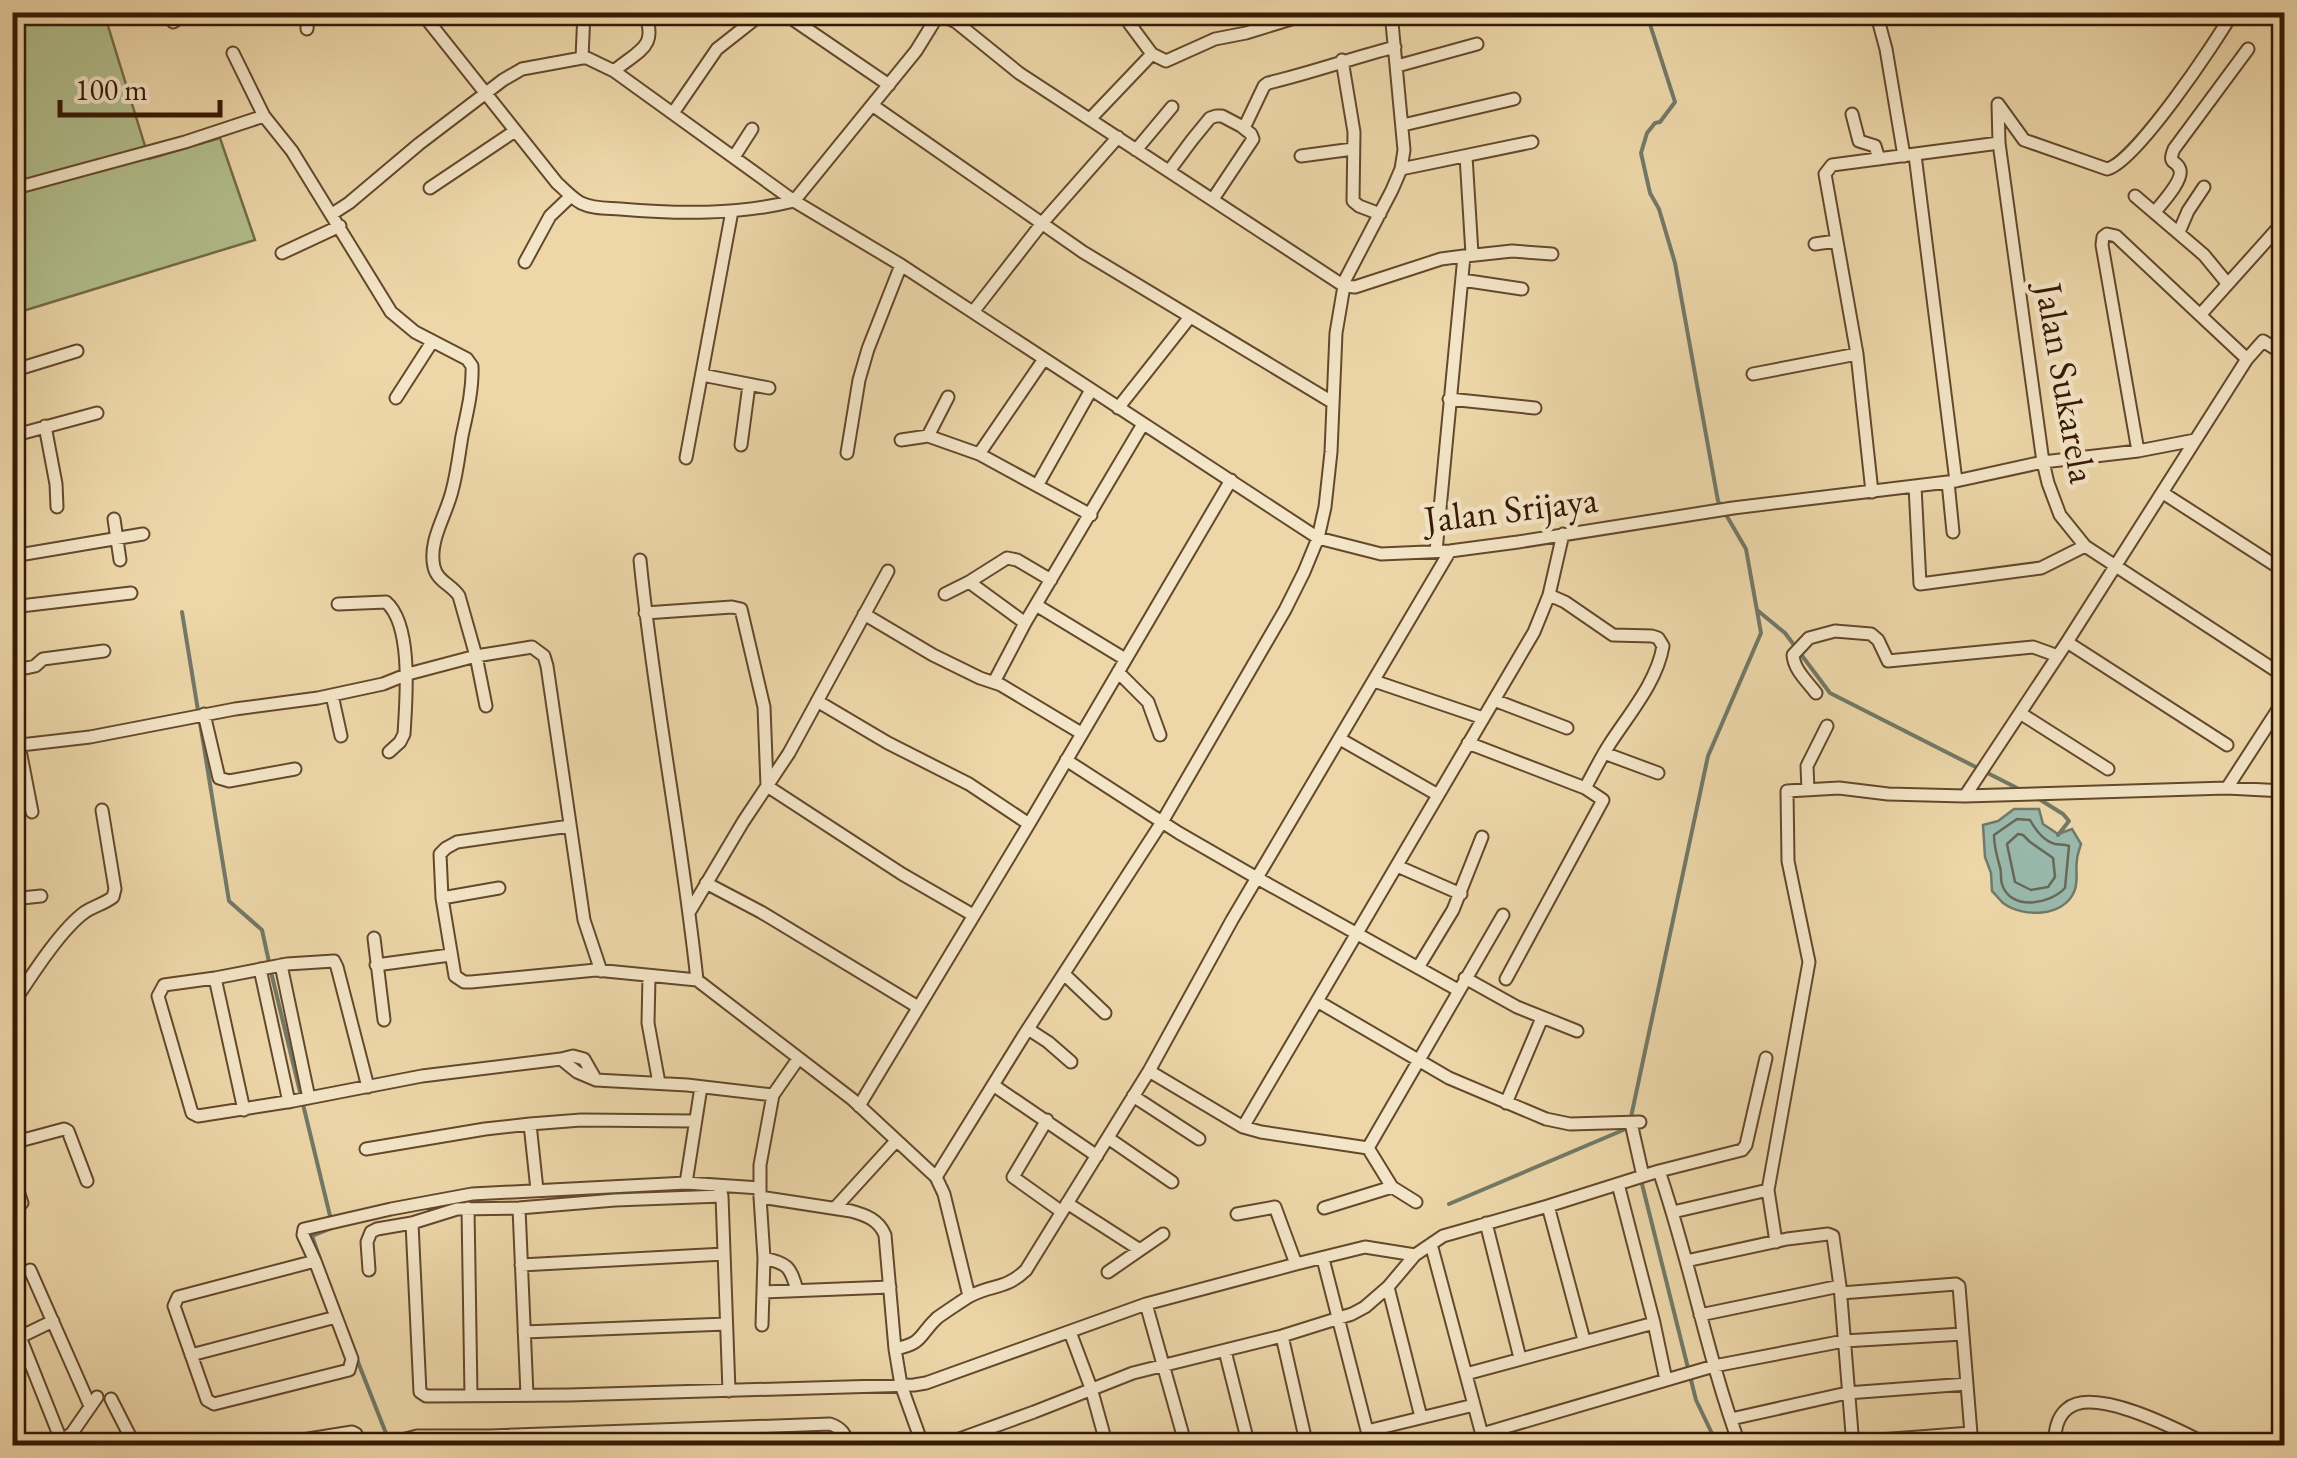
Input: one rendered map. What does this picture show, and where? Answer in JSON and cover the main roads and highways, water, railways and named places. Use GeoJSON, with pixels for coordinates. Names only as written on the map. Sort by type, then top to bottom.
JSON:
{"type":"FeatureCollection","features":[{"type":"Feature","properties":{"kind":"water"},"geometry":{"type":"Polygon","coordinates":[[[2014,809],[2039,809],[2043,824],[2058,834],[2072,829],[2081,844],[2074,892],[2069,900],[2052,910],[2031,913],[2011,908],[1992,891],[1983,825],[1998,821],[2014,809]]]}},
{"type":"Feature","properties":{"kind":"waterway"},"geometry":{"type":"LineString","coordinates":[[1631,1117],[1708,756],[1761,633],[1746,549],[1718,501],[1675,263],[1659,209],[1650,193],[1641,153],[1647,133],[1675,102],[1646,12]]}},
{"type":"Feature","properties":{"kind":"waterway"},"geometry":{"type":"LineString","coordinates":[[1757,610],[1785,633],[1830,693],[2021,790]]}},
{"type":"Feature","properties":{"kind":"waterway"},"geometry":{"type":"LineString","coordinates":[[182,612],[229,901],[262,930],[269,962]]}},
{"type":"Feature","properties":{"kind":"waterway"},"geometry":{"type":"LineString","coordinates":[[2039,799],[2069,821],[2058,835]]}},
{"type":"Feature","properties":{"kind":"waterway"},"geometry":{"type":"LineString","coordinates":[[271,972],[331,1220]]}},
{"type":"Feature","properties":{"kind":"waterway"},"geometry":{"type":"LineString","coordinates":[[1449,1204],[1628,1128]]}},
{"type":"Feature","properties":{"kind":"waterway"},"geometry":{"type":"LineString","coordinates":[[1641,1180],[1696,1400],[1718,1446]]}},
{"type":"Feature","properties":{"kind":"waterway"},"geometry":{"type":"LineString","coordinates":[[320,1259],[312,1236],[332,1228]]}},
{"type":"Feature","properties":{"kind":"waterway"},"geometry":{"type":"LineString","coordinates":[[356,1357],[391,1446]]}}]}
